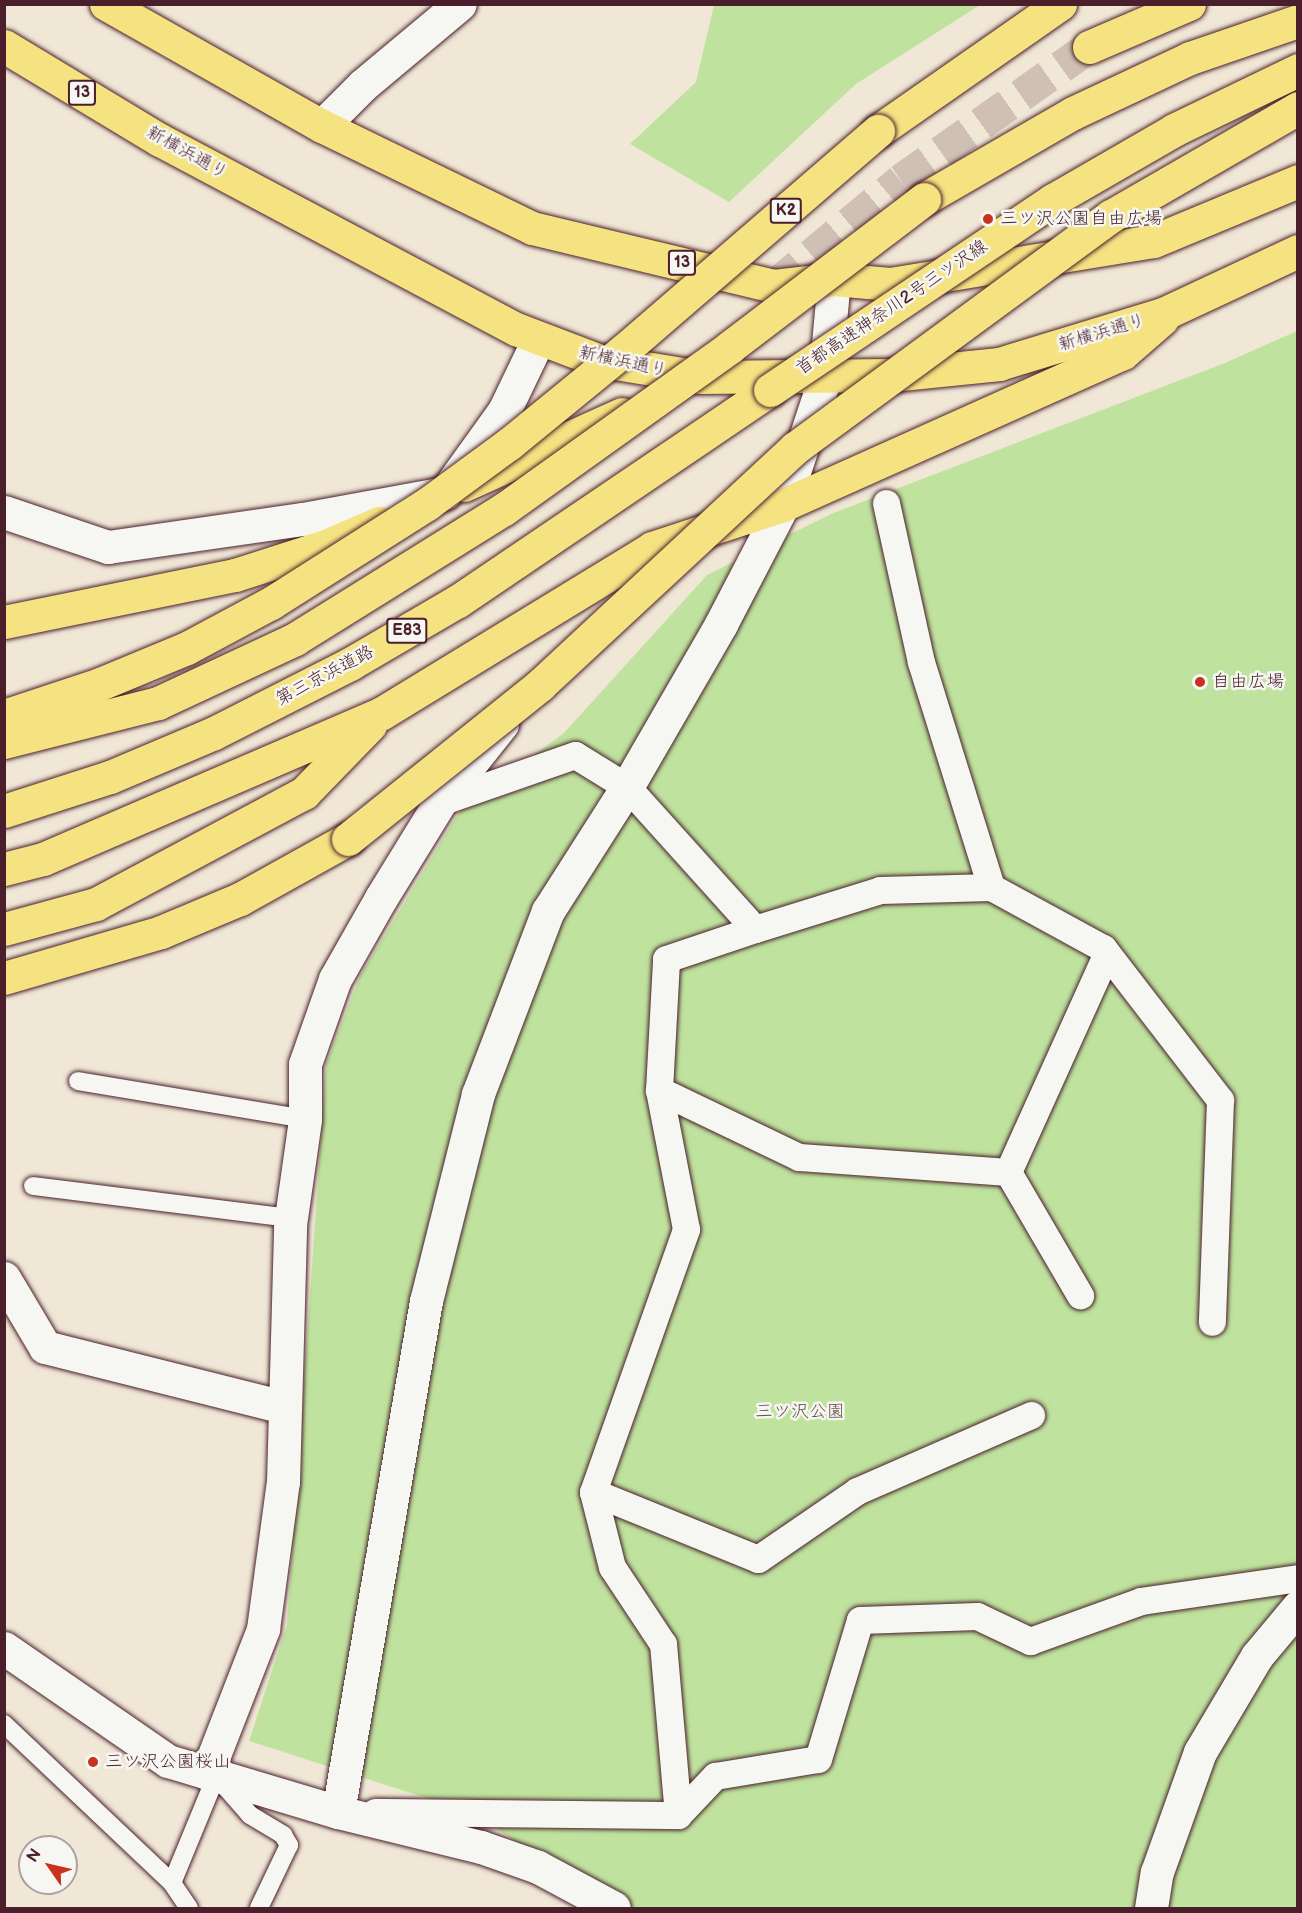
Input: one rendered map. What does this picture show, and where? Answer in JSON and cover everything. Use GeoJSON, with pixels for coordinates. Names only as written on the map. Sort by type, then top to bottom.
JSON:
{"type":"FeatureCollection","features":[{"type":"Feature","properties":{"kind":"main road","name":"13"},"geometry":{"type":"LineString","coordinates":[[106,4],[322,126],[532,228],[774,286],[834,279],[890,284],[1154,241],[1298,181]]}},
{"type":"Feature","properties":{"kind":"main road","name":"K2"},"geometry":{"type":"LineString","coordinates":[[4,716],[100,684],[187,648],[352,554],[510,443],[694,290],[878,131],[1060,4]]}},
{"type":"Feature","properties":{"kind":"main road"},"geometry":{"type":"LineString","coordinates":[[1089,47],[1189,4]]}},
{"type":"Feature","properties":{"kind":"main road"},"geometry":{"type":"LineString","coordinates":[[4,742],[30,738],[158,703],[295,639],[504,508],[730,347],[924,199],[1084,108],[1190,58],[1298,21]]}},
{"type":"Feature","properties":{"kind":"main road","name":"新横浜通り"},"geometry":{"type":"LineString","coordinates":[[4,46],[160,140],[538,340],[597,360],[701,377],[891,375],[999,364],[1173,310],[1298,252]]}},
{"type":"Feature","properties":{"kind":"main road","name":"首都高速神奈川2号三ツ沢線"},"geometry":{"type":"LineString","coordinates":[[770,390],[1053,200],[1174,130],[1298,70]]}},
{"type":"Feature","properties":{"kind":"main road"},"geometry":{"type":"LineString","coordinates":[[4,71],[160,140]]}},
{"type":"Feature","properties":{"kind":"main road"},"geometry":{"type":"LineString","coordinates":[[4,978],[161,932],[240,899],[348,839],[540,685],[795,448],[1112,216],[1298,108]]}},
{"type":"Feature","properties":{"kind":"main road"},"geometry":{"type":"LineString","coordinates":[[4,622],[234,575],[326,546],[701,377],[834,279]]}},
{"type":"Feature","properties":{"kind":"main road"},"geometry":{"type":"LineString","coordinates":[[4,868],[43,860],[382,713],[652,548],[783,505],[1124,353],[1173,310]]}},
{"type":"Feature","properties":{"kind":"main road","name":"第三京浜道路"},"geometry":{"type":"LineString","coordinates":[[7,810],[110,777],[214,733],[350,664],[458,601],[770,390]]}},
{"type":"Feature","properties":{"kind":"main road"},"geometry":{"type":"LineString","coordinates":[[4,929],[96,904],[304,793],[382,713]]}},
{"type":"Feature","properties":{"kind":"street"},"geometry":{"type":"LineString","coordinates":[[322,126],[363,85],[460,4]]}},
{"type":"Feature","properties":{"kind":"street"},"geometry":{"type":"LineString","coordinates":[[338,1812],[426,1301],[478,1094],[548,910],[627,787],[721,624],[783,505],[825,377],[834,279]]}},
{"type":"Feature","properties":{"kind":"street"},"geometry":{"type":"LineString","coordinates":[[4,512],[108,547],[303,519],[445,493],[504,411],[538,340]]}},
{"type":"Feature","properties":{"kind":"street"},"geometry":{"type":"LineString","coordinates":[[886,502],[921,662],[992,887]]}},
{"type":"Feature","properties":{"kind":"street"},"geometry":{"type":"LineString","coordinates":[[212,1774],[263,1629],[283,1482],[291,1218],[305,1119],[305,1064],[335,979],[440,802],[552,661],[619,598],[783,505]]}},
{"type":"Feature","properties":{"kind":"street"},"geometry":{"type":"LineString","coordinates":[[440,802],[575,755],[627,787],[755,929]]}},
{"type":"Feature","properties":{"kind":"street"},"geometry":{"type":"LineString","coordinates":[[678,1815],[663,1644],[612,1567],[593,1492],[686,1229],[659,1090],[666,959],[880,890],[992,887],[1107,953],[1220,1100],[1212,1322]]}},
{"type":"Feature","properties":{"kind":"street"},"geometry":{"type":"LineString","coordinates":[[1008,1172],[1107,953]]}},
{"type":"Feature","properties":{"kind":"street"},"geometry":{"type":"LineString","coordinates":[[659,1090],[798,1157],[1008,1172]]}},
{"type":"Feature","properties":{"kind":"street"},"geometry":{"type":"LineString","coordinates":[[1008,1172],[1080,1295]]}},
{"type":"Feature","properties":{"kind":"street"},"geometry":{"type":"LineString","coordinates":[[4,1278],[45,1347],[284,1407]]}},
{"type":"Feature","properties":{"kind":"street"},"geometry":{"type":"LineString","coordinates":[[593,1492],[758,1559],[857,1491],[1030,1414]]}},
{"type":"Feature","properties":{"kind":"street"},"geometry":{"type":"LineString","coordinates":[[338,1812],[678,1815],[716,1776],[818,1759],[860,1620],[977,1616],[1030,1641],[1141,1601],[1298,1578]]}},
{"type":"Feature","properties":{"kind":"street"},"geometry":{"type":"LineString","coordinates":[[1151,1908],[1157,1872],[1200,1752],[1257,1656],[1298,1607]]}},
{"type":"Feature","properties":{"kind":"street"},"geometry":{"type":"LineString","coordinates":[[4,1648],[168,1761],[338,1812],[481,1847],[538,1867],[614,1908]]}},
{"type":"Feature","properties":{"kind":"lane"},"geometry":{"type":"LineString","coordinates":[[78,1081],[305,1119]]}},
{"type":"Feature","properties":{"kind":"lane"},"geometry":{"type":"LineString","coordinates":[[33,1186],[291,1218]]}},
{"type":"Feature","properties":{"kind":"lane"},"geometry":{"type":"LineString","coordinates":[[4,1724],[172,1883],[189,1908]]}},
{"type":"Feature","properties":{"kind":"lane"},"geometry":{"type":"LineString","coordinates":[[172,1883],[212,1774],[250,1815],[284,1835],[289,1845],[259,1908]]}},
{"type":"Feature","properties":{"kind":"green space"},"geometry":{"type":"Polygon","coordinates":[[[714,4],[980,5],[856,84],[729,202],[630,144],[696,82],[714,4]]]}},
{"type":"Feature","properties":{"kind":"green space","name":"三ツ沢公園"},"geometry":{"type":"Polygon","coordinates":[[[1297,331],[1297,1908],[615,1908],[473,1813],[249,1741],[287,1625],[326,1065],[360,976],[461,809],[564,733],[707,575],[831,514],[1225,363],[1297,331]]]}},
{"type":"Feature","properties":{"kind":"tunnel"},"geometry":{"type":"LineString","coordinates":[[774,286],[901,180],[1089,47]]}},
{"type":"Feature","properties":{"kind":"place","name":"三ツ沢公園自由広場"},"geometry":{"type":"Point","coordinates":[988,219]}},
{"type":"Feature","properties":{"kind":"place","name":"自由広場"},"geometry":{"type":"Point","coordinates":[1200,682]}},
{"type":"Feature","properties":{"kind":"place","name":"三ツ沢公園桜山"},"geometry":{"type":"Point","coordinates":[93,1762]}}]}
